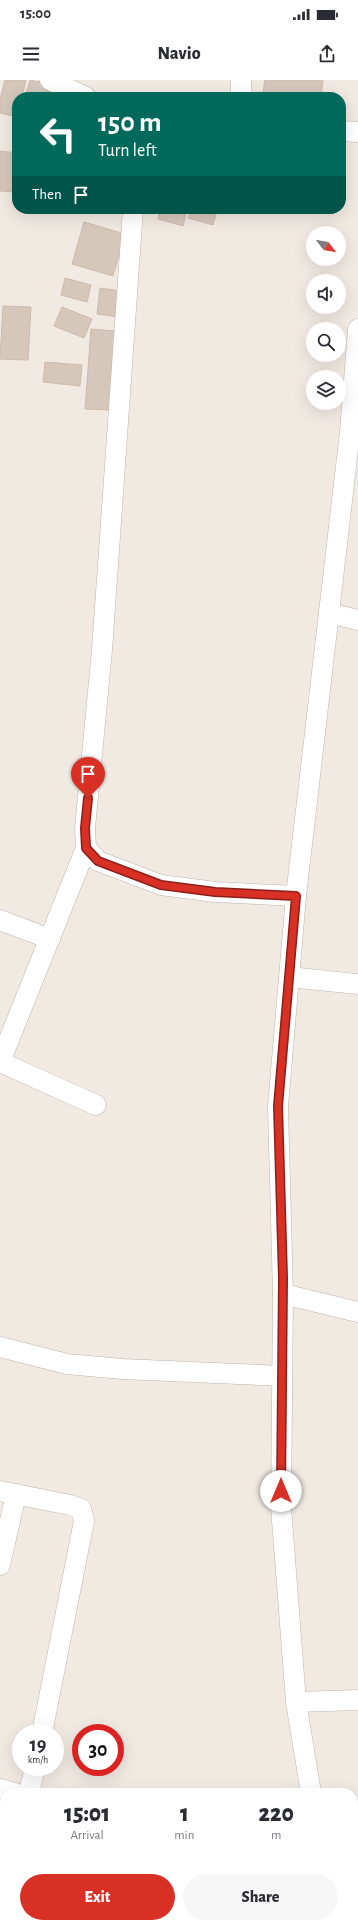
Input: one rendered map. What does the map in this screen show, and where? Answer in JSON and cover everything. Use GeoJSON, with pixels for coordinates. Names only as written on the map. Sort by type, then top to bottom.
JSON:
{"type":"FeatureCollection","features":[{"type":"Feature","properties":{"kind":"street"},"geometry":{"type":"LineString","coordinates":[[50,80],[75,92]]}},
{"type":"Feature","properties":{"kind":"street"},"geometry":{"type":"LineString","coordinates":[[241,80],[241,92]]}},
{"type":"Feature","properties":{"kind":"street"},"geometry":{"type":"LineString","coordinates":[[346,131],[358,132]]}},
{"type":"Feature","properties":{"kind":"street"},"geometry":{"type":"LineString","coordinates":[[96,1105],[0,1062],[86,848],[85,828],[102,650],[133,214]]}},
{"type":"Feature","properties":{"kind":"street"},"geometry":{"type":"LineString","coordinates":[[310,1788],[296,1702],[282,1507],[283,1294],[278,1106],[296,896],[350,432],[356,376],[358,329]]}},
{"type":"Feature","properties":{"kind":"street"},"geometry":{"type":"LineString","coordinates":[[329,613],[358,620]]}},
{"type":"Feature","properties":{"kind":"street"},"geometry":{"type":"LineString","coordinates":[[86,848],[98,861],[161,885],[215,892],[296,896]]}},
{"type":"Feature","properties":{"kind":"street"},"geometry":{"type":"LineString","coordinates":[[0,920],[50,939]]}},
{"type":"Feature","properties":{"kind":"street"},"geometry":{"type":"LineString","coordinates":[[289,976],[358,984]]}},
{"type":"Feature","properties":{"kind":"street"},"geometry":{"type":"LineString","coordinates":[[283,1294],[358,1312]]}},
{"type":"Feature","properties":{"kind":"street"},"geometry":{"type":"LineString","coordinates":[[0,1347],[67,1364],[122,1369],[282,1376]]}},
{"type":"Feature","properties":{"kind":"street"},"geometry":{"type":"LineString","coordinates":[[0,1565],[8,1493],[70,1504],[81,1509],[84,1521],[44,1724]]}},
{"type":"Feature","properties":{"kind":"street"},"geometry":{"type":"LineString","coordinates":[[296,1702],[358,1700]]}},
{"type":"Feature","properties":{"kind":"street"},"geometry":{"type":"LineString","coordinates":[[30,1788],[33,1776]]}},
{"type":"Feature","properties":{"kind":"building"},"geometry":{"type":"Polygon","coordinates":[[[5,80],[26,80],[23,92],[12,92],[12,116],[0,113],[0,99],[5,80]]]}},
{"type":"Feature","properties":{"kind":"building"},"geometry":{"type":"Polygon","coordinates":[[[30,80],[58,86],[56,92],[26,92],[30,80]]]}},
{"type":"Feature","properties":{"kind":"building"},"geometry":{"type":"Polygon","coordinates":[[[265,80],[323,80],[322,92],[263,92],[265,80]]]}},
{"type":"Feature","properties":{"kind":"building"},"geometry":{"type":"Polygon","coordinates":[[[0,151],[12,152],[12,192],[0,191],[0,151]]]}},
{"type":"Feature","properties":{"kind":"building"},"geometry":{"type":"Polygon","coordinates":[[[159,214],[186,214],[183,226],[158,219],[159,214]]]}},
{"type":"Feature","properties":{"kind":"building"},"geometry":{"type":"Polygon","coordinates":[[[189,214],[216,214],[213,225],[188,218],[189,214]]]}},
{"type":"Feature","properties":{"kind":"building"},"geometry":{"type":"Polygon","coordinates":[[[84,222],[125,234],[113,276],[72,264],[84,222]]]}},
{"type":"Feature","properties":{"kind":"building"},"geometry":{"type":"Polygon","coordinates":[[[65,278],[91,285],[87,302],[61,295],[65,278]]]}},
{"type":"Feature","properties":{"kind":"building"},"geometry":{"type":"Polygon","coordinates":[[[100,288],[122,291],[119,317],[97,314],[100,288]]]}},
{"type":"Feature","properties":{"kind":"building"},"geometry":{"type":"Polygon","coordinates":[[[3,306],[31,307],[28,360],[0,359],[3,306]]]}},
{"type":"Feature","properties":{"kind":"building"},"geometry":{"type":"Polygon","coordinates":[[[62,307],[92,319],[84,338],[54,326],[62,307]]]}},
{"type":"Feature","properties":{"kind":"building"},"geometry":{"type":"Polygon","coordinates":[[[91,329],[116,331],[111,410],[85,409],[91,329]]]}},
{"type":"Feature","properties":{"kind":"building"},"geometry":{"type":"Polygon","coordinates":[[[45,362],[82,365],[80,386],[43,382],[45,362]]]}},
{"type":"Feature","properties":{"kind":"route"},"geometry":{"type":"LineString","coordinates":[[88,798],[85,828],[86,848],[98,861],[161,885],[215,892],[296,896],[278,1106],[278,1160],[283,1278],[281,1491]]}}]}
